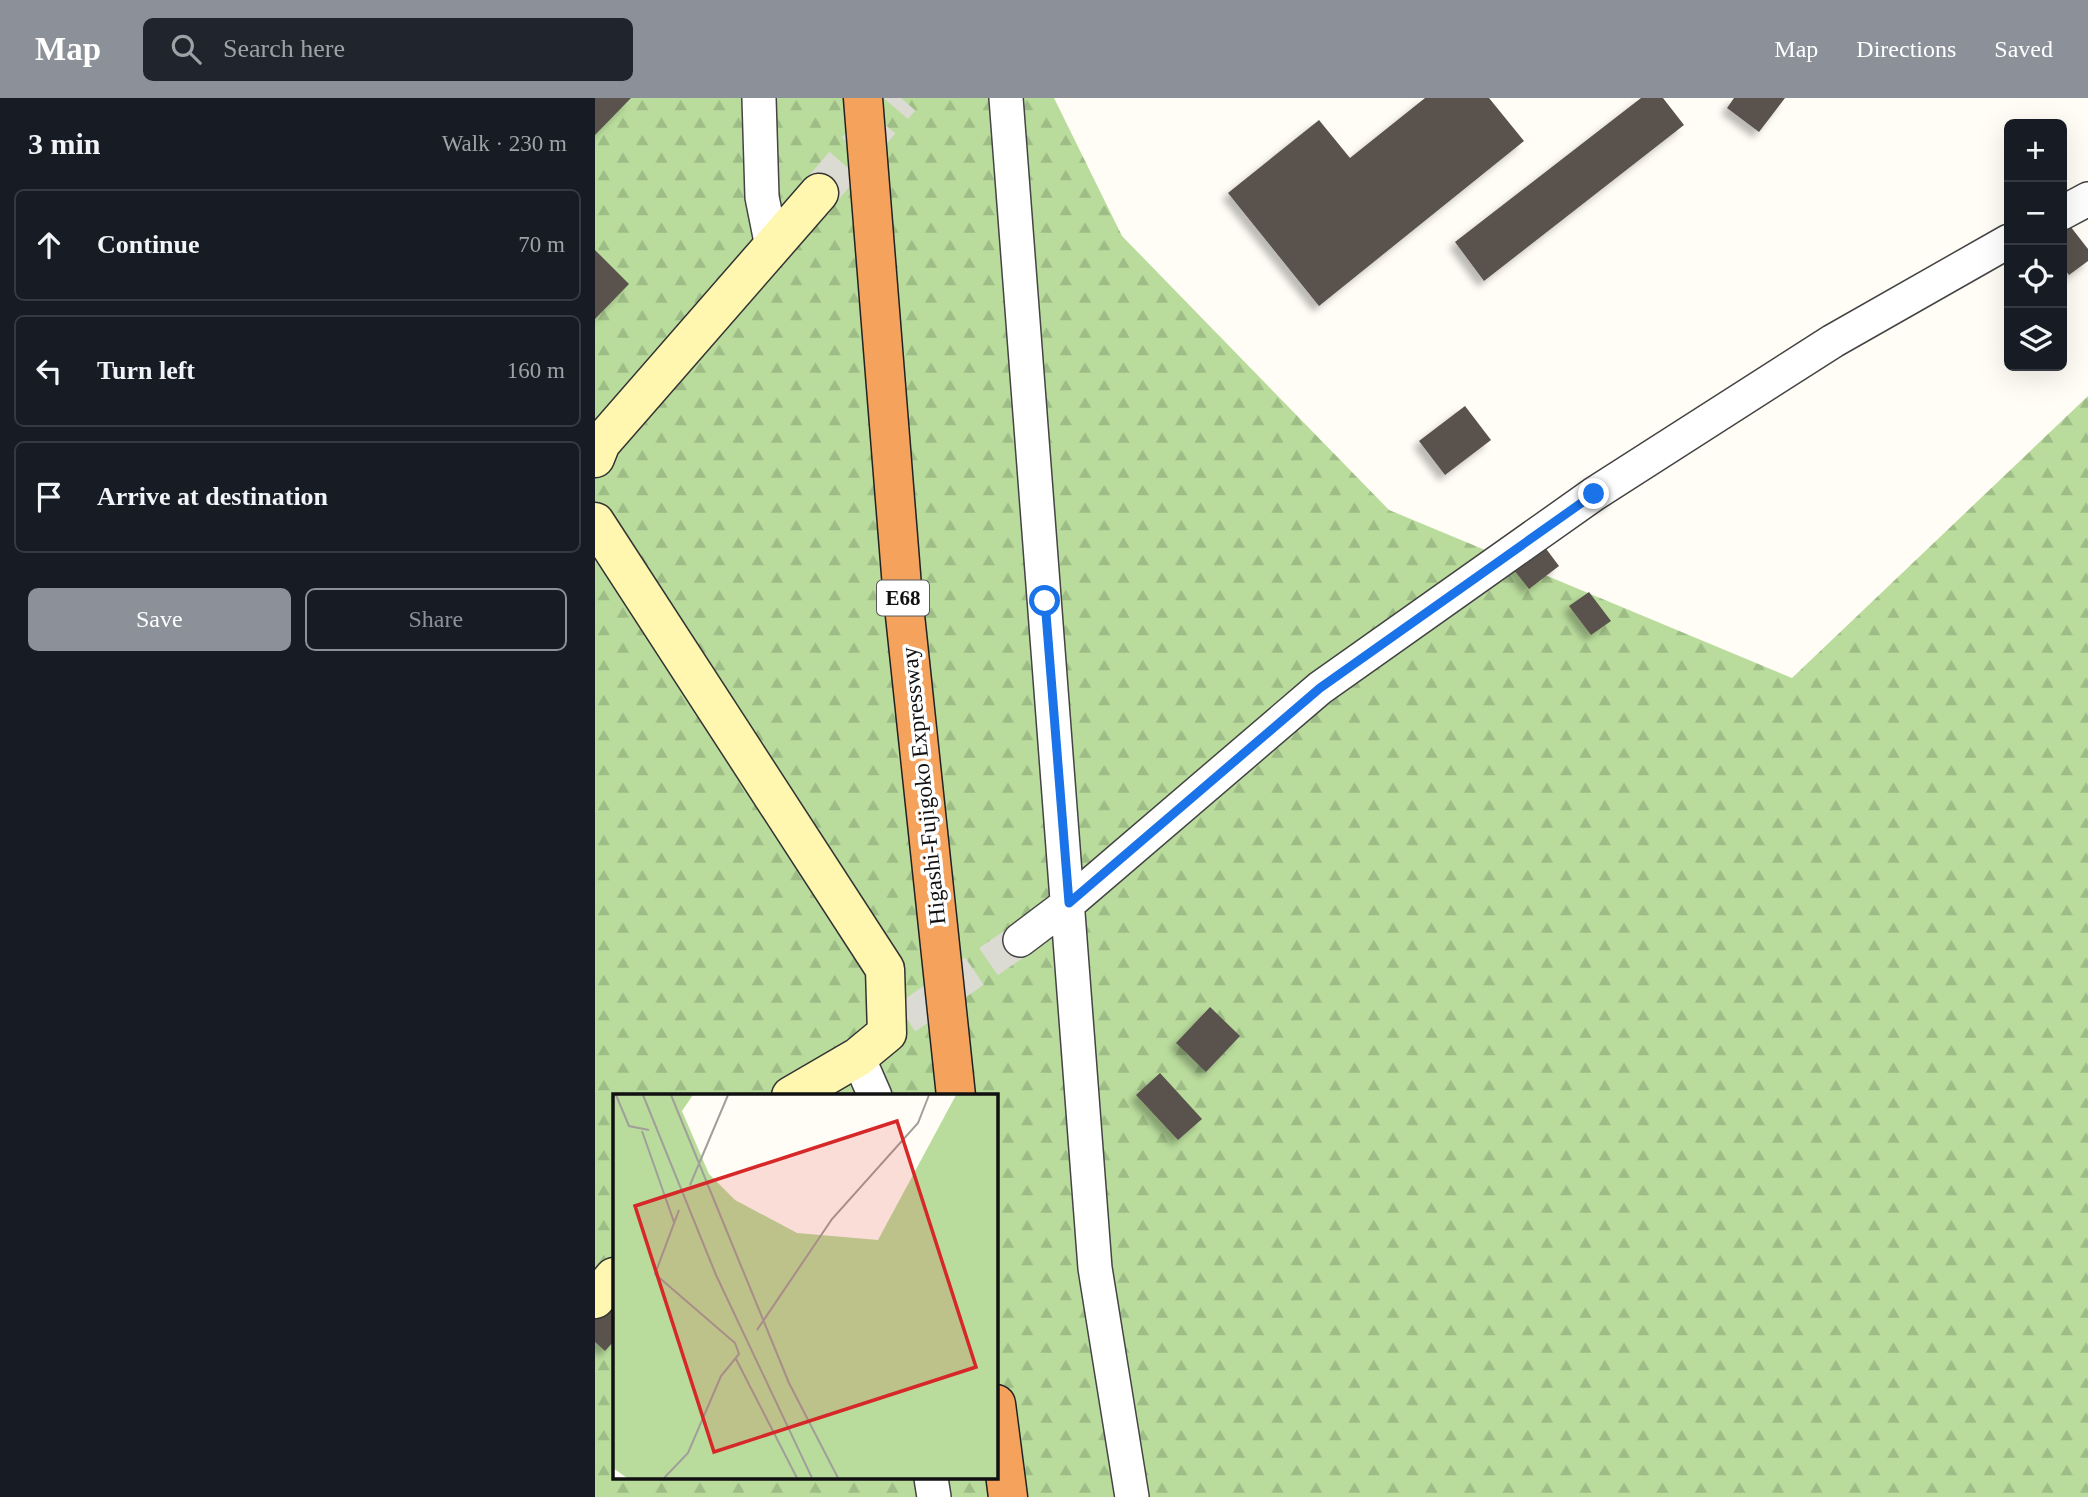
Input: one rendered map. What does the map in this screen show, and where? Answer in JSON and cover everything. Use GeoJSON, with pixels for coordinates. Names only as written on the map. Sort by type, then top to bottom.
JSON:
{"type":"FeatureCollection","features":[{"type":"Feature","properties":{"kind":"highway","name":"Higashi-Fujigoko Expressway"},"geometry":{"type":"LineString","coordinates":[[863,98],[902,587],[956,1094]]}},
{"type":"Feature","properties":{"kind":"highway"},"geometry":{"type":"LineString","coordinates":[[997,1412],[1008,1497]]}},
{"type":"Feature","properties":{"kind":"street"},"geometry":{"type":"LineString","coordinates":[[759,98],[762,197],[772,247]]}},
{"type":"Feature","properties":{"kind":"street"},"geometry":{"type":"LineString","coordinates":[[1006,98],[1095,1268],[1132,1497]]}},
{"type":"Feature","properties":{"kind":"street"},"geometry":{"type":"LineString","coordinates":[[595,458],[601,443],[819,193]]}},
{"type":"Feature","properties":{"kind":"street"},"geometry":{"type":"LineString","coordinates":[[2067,210],[2088,199]]}},
{"type":"Feature","properties":{"kind":"street"},"geometry":{"type":"LineString","coordinates":[[1020,940],[1069,903],[1320,688],[1525,542],[1594,494],[1833,341],[2004,244]]}},
{"type":"Feature","properties":{"kind":"street"},"geometry":{"type":"LineString","coordinates":[[595,522],[885,969],[884,1036],[875,1094]]}},
{"type":"Feature","properties":{"kind":"street"},"geometry":{"type":"LineString","coordinates":[[794,1094],[884,1036]]}},
{"type":"Feature","properties":{"kind":"street"},"geometry":{"type":"LineString","coordinates":[[595,1299],[613,1278]]}},
{"type":"Feature","properties":{"kind":"green space"},"geometry":{"type":"Polygon","coordinates":[[[595,98],[1054,98],[1122,236],[1389,510],[1792,678],[2088,396],[2088,1497],[595,1497],[595,98]]]}},
{"type":"Feature","properties":{"kind":"building"},"geometry":{"type":"Polygon","coordinates":[[[595,98],[631,98],[595,135],[595,98]]]}},
{"type":"Feature","properties":{"kind":"building"},"geometry":{"type":"Polygon","coordinates":[[[1425,98],[1489,98],[1524,141],[1319,306],[1228,193],[1319,120],[1350,158],[1425,98]]]}},
{"type":"Feature","properties":{"kind":"building"},"geometry":{"type":"Polygon","coordinates":[[[1641,98],[1663,98],[1684,125],[1484,281],[1455,242],[1641,98]]]}},
{"type":"Feature","properties":{"kind":"building"},"geometry":{"type":"Polygon","coordinates":[[[1734,98],[1785,98],[1759,132],[1727,108],[1734,98]]]}},
{"type":"Feature","properties":{"kind":"building"},"geometry":{"type":"Polygon","coordinates":[[[2067,222],[2088,249],[2088,261],[2069,275],[2067,222]]]}},
{"type":"Feature","properties":{"kind":"building"},"geometry":{"type":"Polygon","coordinates":[[[595,250],[629,284],[595,319],[595,250]]]}},
{"type":"Feature","properties":{"kind":"building"},"geometry":{"type":"Polygon","coordinates":[[[1465,406],[1491,440],[1445,475],[1419,441],[1465,406]]]}},
{"type":"Feature","properties":{"kind":"building"},"geometry":{"type":"Polygon","coordinates":[[[1541,542],[1559,566],[1529,589],[1510,565],[1541,542]]]}},
{"type":"Feature","properties":{"kind":"building"},"geometry":{"type":"Polygon","coordinates":[[[1589,592],[1611,621],[1591,635],[1569,606],[1589,592]]]}},
{"type":"Feature","properties":{"kind":"building"},"geometry":{"type":"Polygon","coordinates":[[[1210,1007],[1240,1036],[1206,1072],[1176,1043],[1210,1007]]]}},
{"type":"Feature","properties":{"kind":"building"},"geometry":{"type":"Polygon","coordinates":[[[1160,1073],[1202,1119],[1178,1140],[1136,1095],[1160,1073]]]}},
{"type":"Feature","properties":{"kind":"building"},"geometry":{"type":"Polygon","coordinates":[[[613,1295],[613,1342],[605,1351],[595,1342],[595,1314],[613,1295]]]}},
{"type":"Feature","properties":{"kind":"tunnel"},"geometry":{"type":"LineString","coordinates":[[819,193],[901,98]]}},
{"type":"Feature","properties":{"kind":"tunnel"},"geometry":{"type":"LineString","coordinates":[[906,1018],[1020,940]]}},
{"type":"Feature","properties":{"kind":"route"},"geometry":{"type":"LineString","coordinates":[[1045,601],[1069,903],[1320,688],[1594,494]]}}]}
